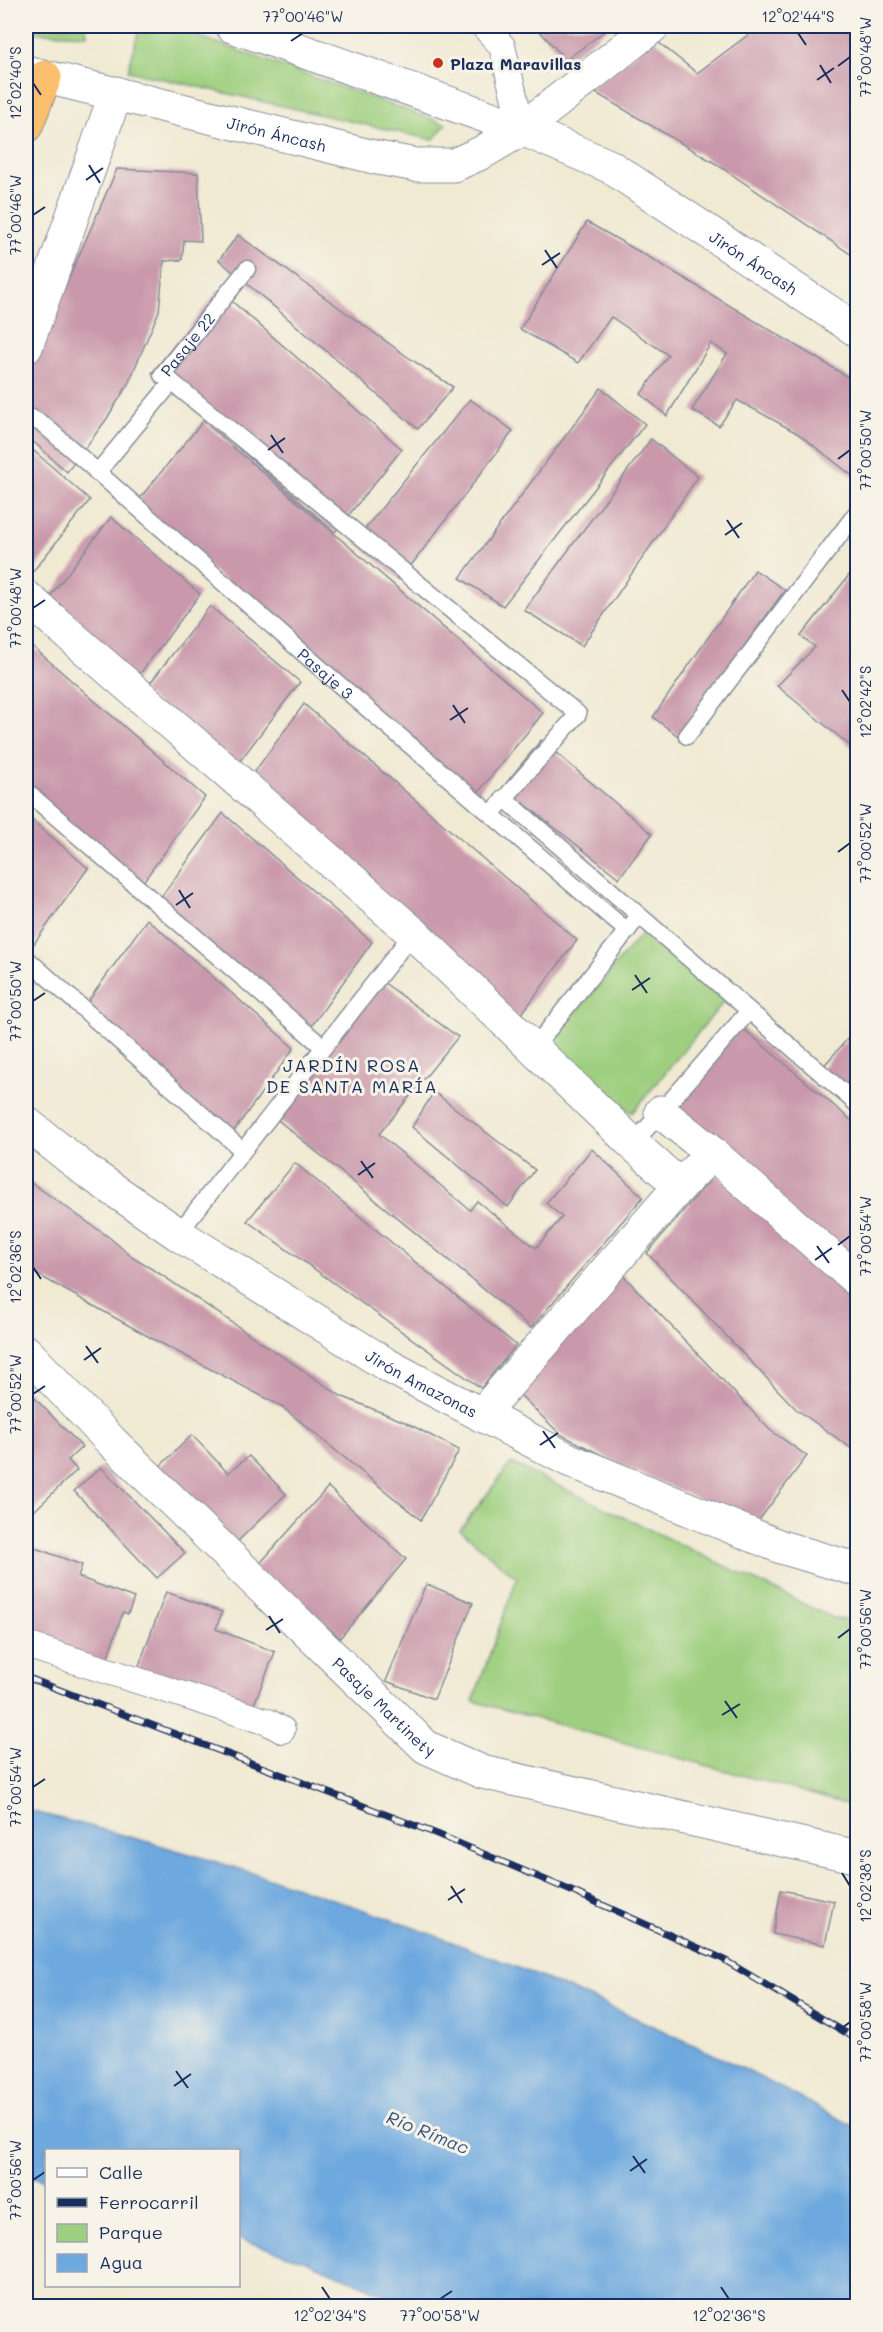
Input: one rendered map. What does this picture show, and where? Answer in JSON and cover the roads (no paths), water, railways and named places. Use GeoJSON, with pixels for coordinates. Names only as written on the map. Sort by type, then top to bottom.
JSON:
{"type":"FeatureCollection","features":[{"type":"Feature","properties":{"kind":"highway"},"geometry":{"type":"LineString","coordinates":[[26,126],[35,75]]}},
{"type":"Feature","properties":{"kind":"street","name":"Jirón Áncash"},"geometry":{"type":"LineString","coordinates":[[232,26],[522,129],[609,166],[858,332]]}},
{"type":"Feature","properties":{"kind":"street"},"geometry":{"type":"LineString","coordinates":[[484,26],[502,46],[522,129],[653,26]]}},
{"type":"Feature","properties":{"kind":"street","name":"Jirón Áncash"},"geometry":{"type":"LineString","coordinates":[[35,75],[416,165],[454,165],[483,152],[522,129]]}},
{"type":"Feature","properties":{"kind":"street"},"geometry":{"type":"LineString","coordinates":[[26,347],[116,93]]}},
{"type":"Feature","properties":{"kind":"street"},"geometry":{"type":"LineString","coordinates":[[26,597],[413,933],[633,1144],[680,1186]]}},
{"type":"Feature","properties":{"kind":"street"},"geometry":{"type":"LineString","coordinates":[[661,1112],[712,1153],[858,1281]]}},
{"type":"Feature","properties":{"kind":"street","name":"Jirón Amazonas"},"geometry":{"type":"LineString","coordinates":[[26,1123],[88,1172],[178,1234],[387,1365],[569,1460],[781,1547],[858,1570]]}},
{"type":"Feature","properties":{"kind":"street"},"geometry":{"type":"LineString","coordinates":[[481,1415],[680,1186],[712,1153]]}},
{"type":"Feature","properties":{"kind":"street","name":"Pasaje Martinety"},"geometry":{"type":"LineString","coordinates":[[26,1352],[111,1441],[426,1747],[482,1772],[858,1857]]}},
{"type":"Feature","properties":{"kind":"street"},"geometry":{"type":"LineString","coordinates":[[26,1645],[268,1722],[282,1730]]}},
{"type":"Feature","properties":{"kind":"lane","name":"Pasaje 22"},"geometry":{"type":"LineString","coordinates":[[97,473],[172,382],[162,375],[247,269]]}},
{"type":"Feature","properties":{"kind":"lane"},"geometry":{"type":"LineString","coordinates":[[172,382],[578,714],[492,813]]}},
{"type":"Feature","properties":{"kind":"lane","name":"Pasaje 3"},"geometry":{"type":"LineString","coordinates":[[26,415],[44,425],[381,721],[492,813],[627,931]]}},
{"type":"Feature","properties":{"kind":"lane"},"geometry":{"type":"LineString","coordinates":[[687,736],[858,511]]}},
{"type":"Feature","properties":{"kind":"lane"},"geometry":{"type":"LineString","coordinates":[[26,791],[323,1047]]}},
{"type":"Feature","properties":{"kind":"lane"},"geometry":{"type":"LineString","coordinates":[[504,798],[858,1105]]}},
{"type":"Feature","properties":{"kind":"lane"},"geometry":{"type":"LineString","coordinates":[[534,1048],[639,914]]}},
{"type":"Feature","properties":{"kind":"lane"},"geometry":{"type":"LineString","coordinates":[[178,1234],[413,933]]}},
{"type":"Feature","properties":{"kind":"lane"},"geometry":{"type":"LineString","coordinates":[[26,958],[242,1150]]}},
{"type":"Feature","properties":{"kind":"lane"},"geometry":{"type":"LineString","coordinates":[[633,1144],[750,1011]]}},
{"type":"Feature","properties":{"kind":"water","name":"Río Rímac"},"geometry":{"type":"Polygon","coordinates":[[[26,1810],[241,1869],[452,1942],[556,1983],[658,2028],[758,2076],[857,2128],[857,2306],[412,2306],[306,2261],[240,2239],[240,2149],[45,2149],[45,2181],[26,2175],[26,1810]]]}},
{"type":"Feature","properties":{"kind":"railway"},"geometry":{"type":"LineString","coordinates":[[26,1677],[437,1834],[569,1890],[721,1958],[858,2040]]}},
{"type":"Feature","properties":{"kind":"place","name":"Plaza Maravillas"},"geometry":{"type":"Point","coordinates":[438,63]}},
{"type":"Feature","properties":{"kind":"district","name":"JARDÍN ROSA DE SANTA MARÍA"},"geometry":{"type":"Point","coordinates":[352,1075]}}]}
